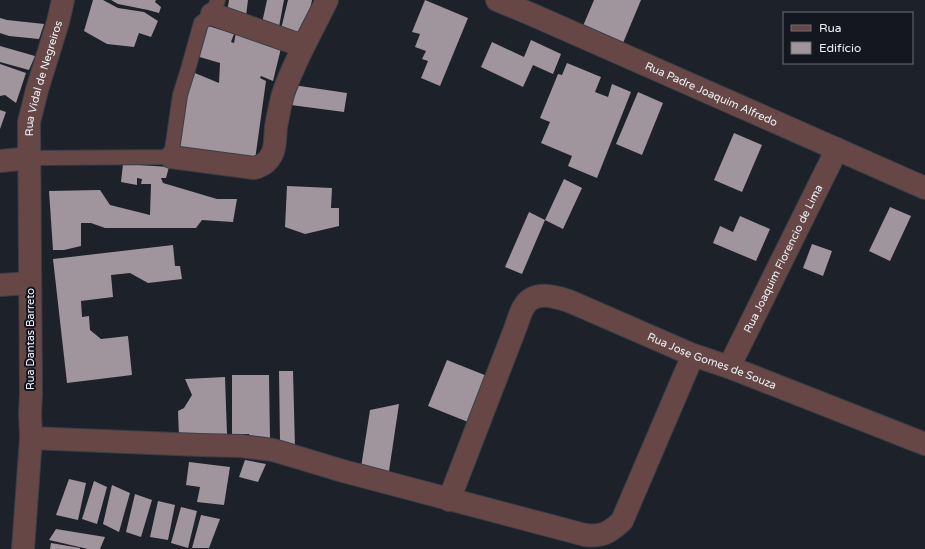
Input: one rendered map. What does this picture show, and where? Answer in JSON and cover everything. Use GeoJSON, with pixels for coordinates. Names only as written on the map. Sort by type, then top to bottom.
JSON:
{"type":"FeatureCollection","features":[{"type":"Feature","properties":{"kind":"street","name":"Rua Vidal de Negreiros"},"geometry":{"type":"LineString","coordinates":[[30,158],[29,122],[63,0]]}},
{"type":"Feature","properties":{"kind":"street"},"geometry":{"type":"LineString","coordinates":[[171,157],[254,168],[260,167],[269,160],[274,152],[276,127],[283,95],[303,46],[315,26],[327,0]]}},
{"type":"Feature","properties":{"kind":"street","name":"Rua Padre Joaquim Alfredo"},"geometry":{"type":"LineString","coordinates":[[497,0],[925,188]]}},
{"type":"Feature","properties":{"kind":"street"},"geometry":{"type":"LineString","coordinates":[[215,7],[303,46]]}},
{"type":"Feature","properties":{"kind":"street","name":"Rua Joaquim Florencio de Lima"},"geometry":{"type":"LineString","coordinates":[[728,367],[838,149]]}},
{"type":"Feature","properties":{"kind":"street"},"geometry":{"type":"LineString","coordinates":[[0,161],[30,158]]}},
{"type":"Feature","properties":{"kind":"street","name":"Rua Dantas Barreto"},"geometry":{"type":"LineString","coordinates":[[23,549],[31,438],[30,158]]}},
{"type":"Feature","properties":{"kind":"street"},"geometry":{"type":"LineString","coordinates":[[0,285],[30,283]]}},
{"type":"Feature","properties":{"kind":"street","name":"Rua Jose Gomes de Souza"},"geometry":{"type":"LineString","coordinates":[[449,500],[525,304],[535,296],[544,295],[559,298],[693,355],[728,367],[925,444]]}},
{"type":"Feature","properties":{"kind":"street"},"geometry":{"type":"LineString","coordinates":[[31,438],[241,446],[273,450],[449,500],[585,535],[597,536],[612,530],[622,521],[693,355]]}},
{"type":"Feature","properties":{"kind":"lane"},"geometry":{"type":"LineString","coordinates":[[30,158],[171,157],[180,95],[201,23],[215,7]]}},
{"type":"Feature","properties":{"kind":"building"},"geometry":{"type":"Polygon","coordinates":[[[93,0],[103,0],[118,8],[144,12],[158,21],[151,37],[139,33],[134,47],[107,44],[84,31],[93,0]]]}},
{"type":"Feature","properties":{"kind":"building"},"geometry":{"type":"Polygon","coordinates":[[[111,0],[156,0],[155,2],[161,7],[159,13],[118,4],[111,0]]]}},
{"type":"Feature","properties":{"kind":"building"},"geometry":{"type":"Polygon","coordinates":[[[229,0],[248,0],[246,16],[227,13],[229,0]]]}},
{"type":"Feature","properties":{"kind":"building"},"geometry":{"type":"Polygon","coordinates":[[[267,0],[284,0],[279,27],[262,23],[267,0]]]}},
{"type":"Feature","properties":{"kind":"building"},"geometry":{"type":"Polygon","coordinates":[[[288,0],[312,0],[305,34],[281,29],[288,0]]]}},
{"type":"Feature","properties":{"kind":"building"},"geometry":{"type":"Polygon","coordinates":[[[425,0],[468,18],[440,86],[421,78],[428,61],[422,59],[426,51],[415,47],[420,34],[412,32],[425,0]]]}},
{"type":"Feature","properties":{"kind":"building"},"geometry":{"type":"Polygon","coordinates":[[[594,0],[641,0],[623,43],[583,26],[594,0]]]}},
{"type":"Feature","properties":{"kind":"building"},"geometry":{"type":"Polygon","coordinates":[[[0,18],[44,24],[39,39],[9,36],[0,33],[0,18]]]}},
{"type":"Feature","properties":{"kind":"building"},"geometry":{"type":"Polygon","coordinates":[[[202,24],[234,34],[231,42],[234,43],[237,27],[283,40],[273,81],[261,76],[260,78],[266,81],[254,167],[173,155],[190,71],[219,83],[220,63],[193,55],[202,24]]]}},
{"type":"Feature","properties":{"kind":"building"},"geometry":{"type":"Polygon","coordinates":[[[531,40],[561,54],[553,74],[533,65],[523,87],[481,67],[492,42],[524,57],[531,40]]]}},
{"type":"Feature","properties":{"kind":"building"},"geometry":{"type":"Polygon","coordinates":[[[0,46],[35,56],[29,70],[0,62],[0,46]]]}},
{"type":"Feature","properties":{"kind":"building"},"geometry":{"type":"Polygon","coordinates":[[[567,63],[601,77],[595,92],[608,97],[612,84],[631,92],[597,178],[568,166],[572,156],[541,143],[550,122],[540,118],[558,74],[562,75],[567,63]]]}},
{"type":"Feature","properties":{"kind":"building"},"geometry":{"type":"Polygon","coordinates":[[[0,64],[26,73],[16,103],[5,95],[0,96],[0,64]]]}},
{"type":"Feature","properties":{"kind":"building"},"geometry":{"type":"Polygon","coordinates":[[[293,85],[347,93],[344,112],[291,105],[293,85]]]}},
{"type":"Feature","properties":{"kind":"building"},"geometry":{"type":"Polygon","coordinates":[[[638,92],[663,103],[642,155],[616,144],[638,92]]]}},
{"type":"Feature","properties":{"kind":"building"},"geometry":{"type":"Polygon","coordinates":[[[0,110],[6,112],[0,129],[0,110]]]}},
{"type":"Feature","properties":{"kind":"building"},"geometry":{"type":"Polygon","coordinates":[[[734,133],[762,145],[742,192],[714,180],[734,133]]]}},
{"type":"Feature","properties":{"kind":"building"},"geometry":{"type":"Polygon","coordinates":[[[123,164],[169,167],[166,178],[161,178],[163,183],[217,199],[237,199],[233,222],[202,220],[196,228],[105,228],[91,223],[81,223],[81,246],[64,250],[53,250],[49,191],[100,190],[110,205],[150,215],[151,184],[141,184],[142,179],[137,178],[137,185],[121,182],[123,164]]]}},
{"type":"Feature","properties":{"kind":"building"},"geometry":{"type":"Polygon","coordinates":[[[564,179],[582,188],[563,229],[545,220],[564,179]]]}},
{"type":"Feature","properties":{"kind":"building"},"geometry":{"type":"Polygon","coordinates":[[[287,186],[332,188],[331,208],[339,208],[339,226],[305,234],[285,227],[287,186]]]}},
{"type":"Feature","properties":{"kind":"building"},"geometry":{"type":"Polygon","coordinates":[[[890,207],[911,216],[890,261],[869,251],[890,207]]]}},
{"type":"Feature","properties":{"kind":"building"},"geometry":{"type":"Polygon","coordinates":[[[529,212],[545,220],[522,274],[505,267],[529,212]]]}},
{"type":"Feature","properties":{"kind":"building"},"geometry":{"type":"Polygon","coordinates":[[[740,216],[770,229],[756,261],[713,243],[720,226],[733,232],[740,216]]]}},
{"type":"Feature","properties":{"kind":"building"},"geometry":{"type":"Polygon","coordinates":[[[812,244],[832,251],[823,276],[803,268],[812,244]]]}},
{"type":"Feature","properties":{"kind":"building"},"geometry":{"type":"Polygon","coordinates":[[[173,245],[175,266],[180,266],[182,279],[148,283],[130,273],[111,275],[113,297],[81,301],[82,317],[89,316],[90,330],[101,339],[128,336],[132,375],[67,383],[53,259],[173,245]]]}},
{"type":"Feature","properties":{"kind":"building"},"geometry":{"type":"Polygon","coordinates":[[[447,360],[487,376],[468,422],[428,406],[447,360]]]}},
{"type":"Feature","properties":{"kind":"building"},"geometry":{"type":"Polygon","coordinates":[[[279,371],[293,371],[295,448],[280,441],[279,371]]]}},
{"type":"Feature","properties":{"kind":"building"},"geometry":{"type":"Polygon","coordinates":[[[232,375],[269,375],[270,440],[251,440],[249,434],[232,434],[232,375]]]}},
{"type":"Feature","properties":{"kind":"building"},"geometry":{"type":"Polygon","coordinates":[[[225,377],[227,434],[179,436],[178,411],[184,408],[192,395],[185,379],[225,377]]]}},
{"type":"Feature","properties":{"kind":"building"},"geometry":{"type":"Polygon","coordinates":[[[399,404],[388,478],[360,474],[370,410],[399,404]]]}},
{"type":"Feature","properties":{"kind":"building"},"geometry":{"type":"Polygon","coordinates":[[[245,460],[266,464],[258,482],[239,477],[245,460]]]}},
{"type":"Feature","properties":{"kind":"building"},"geometry":{"type":"Polygon","coordinates":[[[189,462],[230,467],[224,505],[197,502],[200,487],[186,485],[189,462]]]}},
{"type":"Feature","properties":{"kind":"building"},"geometry":{"type":"Polygon","coordinates":[[[69,479],[86,483],[78,520],[56,515],[69,479]]]}},
{"type":"Feature","properties":{"kind":"building"},"geometry":{"type":"Polygon","coordinates":[[[94,481],[107,487],[97,524],[82,519],[94,481]]]}},
{"type":"Feature","properties":{"kind":"building"},"geometry":{"type":"Polygon","coordinates":[[[112,485],[130,493],[119,532],[103,524],[112,485]]]}},
{"type":"Feature","properties":{"kind":"building"},"geometry":{"type":"Polygon","coordinates":[[[135,494],[152,500],[141,537],[126,532],[135,494]]]}},
{"type":"Feature","properties":{"kind":"building"},"geometry":{"type":"Polygon","coordinates":[[[158,501],[175,505],[168,540],[150,537],[158,501]]]}},
{"type":"Feature","properties":{"kind":"building"},"geometry":{"type":"Polygon","coordinates":[[[181,507],[197,511],[188,548],[171,543],[181,507]]]}},
{"type":"Feature","properties":{"kind":"building"},"geometry":{"type":"Polygon","coordinates":[[[201,515],[220,519],[209,548],[192,548],[201,515]]]}},
{"type":"Feature","properties":{"kind":"building"},"geometry":{"type":"Polygon","coordinates":[[[56,529],[105,537],[100,549],[88,549],[49,540],[56,529]]]}},
{"type":"Feature","properties":{"kind":"building"},"geometry":{"type":"Polygon","coordinates":[[[51,543],[80,548],[80,549],[50,549],[51,543]]]}}]}
